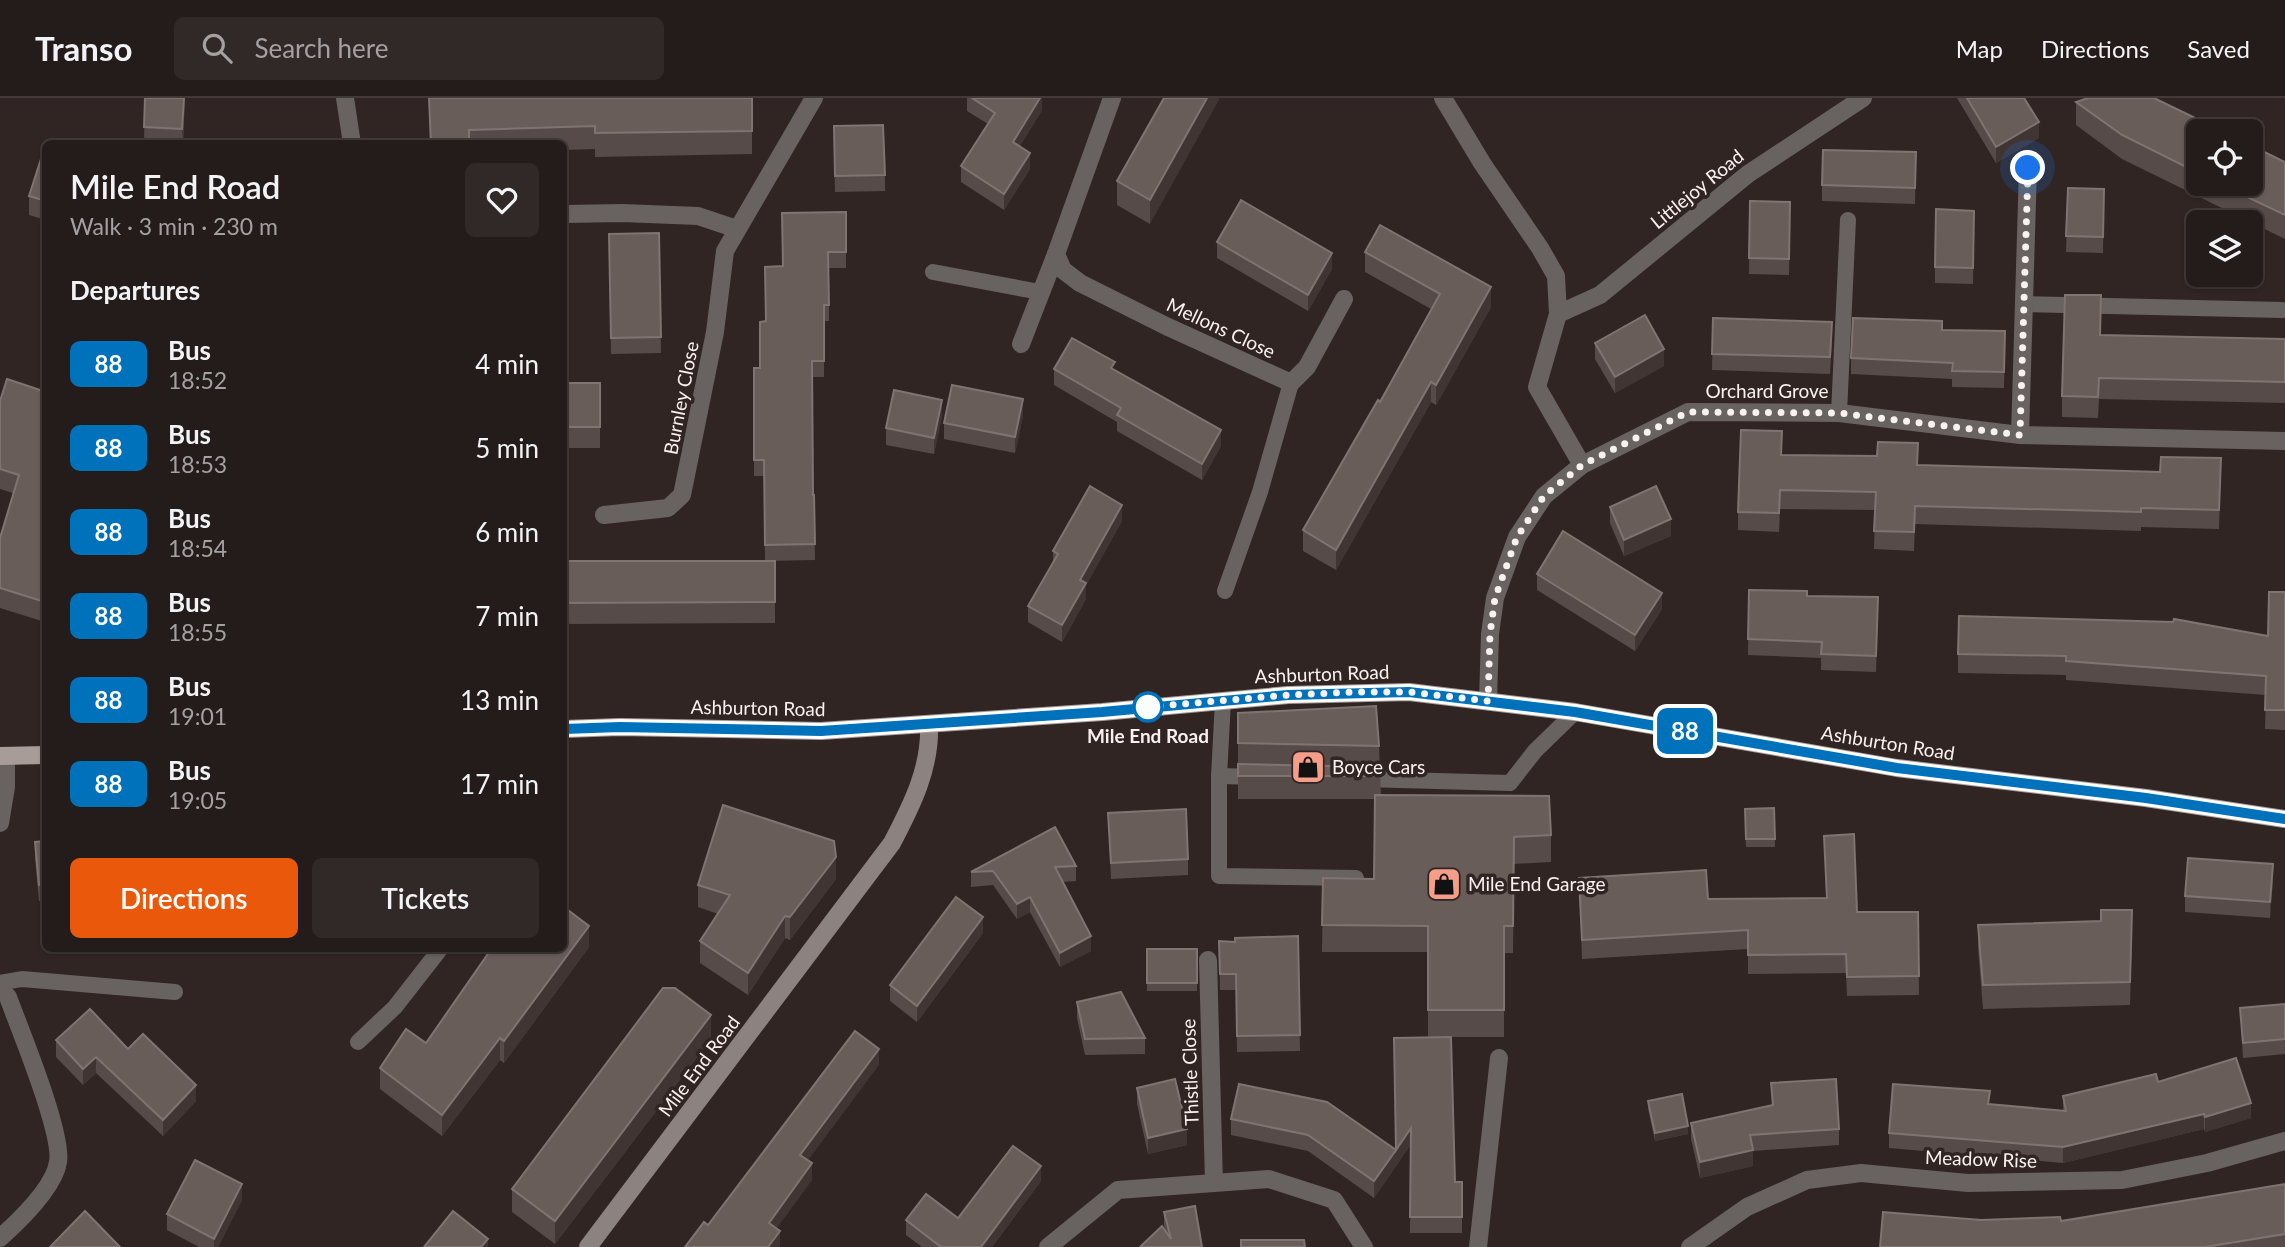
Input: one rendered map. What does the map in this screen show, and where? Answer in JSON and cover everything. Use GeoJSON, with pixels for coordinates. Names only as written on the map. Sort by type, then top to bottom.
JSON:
{"type":"FeatureCollection","features":[{"type":"Feature","properties":{"kind":"main road","name":"Ashburton Road"},"geometry":{"type":"LineString","coordinates":[[567,729],[620,727],[821,731],[1356,692],[1409,692],[1575,712],[1897,768],[2146,798],[2285,819]]}},
{"type":"Feature","properties":{"kind":"main road"},"geometry":{"type":"LineString","coordinates":[[3,756],[42,755]]}},
{"type":"Feature","properties":{"kind":"street"},"geometry":{"type":"LineString","coordinates":[[345,98],[351,140]]}},
{"type":"Feature","properties":{"kind":"street","name":"Burnley Close"},"geometry":{"type":"LineString","coordinates":[[604,515],[668,508],[682,495],[715,332],[725,251],[814,98]]}},
{"type":"Feature","properties":{"kind":"street"},"geometry":{"type":"LineString","coordinates":[[1021,345],[1112,98]]}},
{"type":"Feature","properties":{"kind":"street"},"geometry":{"type":"LineString","coordinates":[[1443,98],[1556,276],[1558,314],[1537,387],[1582,465]]}},
{"type":"Feature","properties":{"kind":"street","name":"Littlejoy Road"},"geometry":{"type":"LineString","coordinates":[[1558,314],[1600,295],[1748,174],[1863,98]]}},
{"type":"Feature","properties":{"kind":"street"},"geometry":{"type":"LineString","coordinates":[[2020,435],[2028,168]]}},
{"type":"Feature","properties":{"kind":"street"},"geometry":{"type":"LineString","coordinates":[[567,214],[698,216],[737,229]]}},
{"type":"Feature","properties":{"kind":"street","name":"Mellons Close"},"geometry":{"type":"LineString","coordinates":[[1056,254],[1063,270],[1080,283],[1291,383]]}},
{"type":"Feature","properties":{"kind":"street"},"geometry":{"type":"LineString","coordinates":[[1291,383],[1307,367],[1344,299]]}},
{"type":"Feature","properties":{"kind":"street","name":"Orchard Grove"},"geometry":{"type":"LineString","coordinates":[[1488,701],[1490,634],[1495,598],[1517,537],[1544,496],[1582,465],[1688,412],[1839,413],[2020,435],[2285,441]]}},
{"type":"Feature","properties":{"kind":"street","name":"Mile End Road"},"geometry":{"type":"LineString","coordinates":[[588,1247],[892,843],[916,796],[930,745],[929,724]]}},
{"type":"Feature","properties":{"kind":"street"},"geometry":{"type":"LineString","coordinates":[[0,823],[5,787],[3,756]]}},
{"type":"Feature","properties":{"kind":"street","name":"Thistle Close"},"geometry":{"type":"LineString","coordinates":[[1208,960],[1214,1182]]}},
{"type":"Feature","properties":{"kind":"street"},"geometry":{"type":"LineString","coordinates":[[0,989],[8,997],[54,1130],[59,1161],[51,1181],[20,1219],[0,1238]]}},
{"type":"Feature","properties":{"kind":"street"},"geometry":{"type":"LineString","coordinates":[[1478,1247],[1499,1058]]}},
{"type":"Feature","properties":{"kind":"street","name":"Meadow Rise"},"geometry":{"type":"LineString","coordinates":[[1690,1247],[1747,1207],[1807,1180],[1861,1173],[1968,1183],[2122,1180],[2207,1163],[2285,1141]]}},
{"type":"Feature","properties":{"kind":"street"},"geometry":{"type":"LineString","coordinates":[[1048,1247],[1118,1191],[1269,1179],[1334,1200],[1364,1247]]}},
{"type":"Feature","properties":{"kind":"lane"},"geometry":{"type":"LineString","coordinates":[[1839,413],[1848,220]]}},
{"type":"Feature","properties":{"kind":"lane"},"geometry":{"type":"LineString","coordinates":[[933,272],[1040,292]]}},
{"type":"Feature","properties":{"kind":"lane"},"geometry":{"type":"LineString","coordinates":[[2024,304],[2283,310]]}},
{"type":"Feature","properties":{"kind":"lane"},"geometry":{"type":"LineString","coordinates":[[1225,591],[1260,492],[1291,383]]}},
{"type":"Feature","properties":{"kind":"lane"},"geometry":{"type":"LineString","coordinates":[[1223,701],[1219,776],[1219,876],[1356,878]]}},
{"type":"Feature","properties":{"kind":"lane"},"geometry":{"type":"LineString","coordinates":[[1344,779],[1510,783],[1535,751],[1575,712]]}},
{"type":"Feature","properties":{"kind":"lane"},"geometry":{"type":"LineString","coordinates":[[1219,776],[1275,777]]}},
{"type":"Feature","properties":{"kind":"lane"},"geometry":{"type":"LineString","coordinates":[[358,1042],[395,1007],[438,952]]}},
{"type":"Feature","properties":{"kind":"lane"},"geometry":{"type":"LineString","coordinates":[[0,983],[22,979],[174,992]]}},
{"type":"Feature","properties":{"kind":"building"},"geometry":{"type":"Polygon","coordinates":[[[145,98],[184,98],[182,129],[144,127],[145,98]]]}},
{"type":"Feature","properties":{"kind":"building"},"geometry":{"type":"Polygon","coordinates":[[[429,98],[752,98],[752,131],[595,133],[595,126],[469,130],[469,140],[431,140],[429,98]]]}},
{"type":"Feature","properties":{"kind":"building"},"geometry":{"type":"Polygon","coordinates":[[[972,98],[1040,98],[1013,142],[1030,153],[1004,194],[961,166],[995,113],[972,98]]]}},
{"type":"Feature","properties":{"kind":"building"},"geometry":{"type":"Polygon","coordinates":[[[1164,98],[1207,98],[1150,200],[1117,181],[1164,98]]]}},
{"type":"Feature","properties":{"kind":"building"},"geometry":{"type":"Polygon","coordinates":[[[1967,98],[2024,98],[2039,122],[1996,147],[1967,98]]]}},
{"type":"Feature","properties":{"kind":"building"},"geometry":{"type":"Polygon","coordinates":[[[2088,98],[2154,98],[2197,119],[2186,119],[2186,167],[2122,135],[2076,102],[2088,98]]]}},
{"type":"Feature","properties":{"kind":"building"},"geometry":{"type":"Polygon","coordinates":[[[883,125],[885,175],[835,176],[834,126],[883,125]]]}},
{"type":"Feature","properties":{"kind":"building"},"geometry":{"type":"Polygon","coordinates":[[[1823,150],[1916,152],[1915,188],[1822,185],[1823,150]]]}},
{"type":"Feature","properties":{"kind":"building"},"geometry":{"type":"Polygon","coordinates":[[[2263,151],[2285,162],[2285,215],[2245,196],[2263,196],[2263,151]]]}},
{"type":"Feature","properties":{"kind":"building"},"geometry":{"type":"Polygon","coordinates":[[[42,156],[42,200],[29,196],[42,156]]]}},
{"type":"Feature","properties":{"kind":"building"},"geometry":{"type":"Polygon","coordinates":[[[2068,188],[2104,189],[2103,237],[2066,236],[2068,188]]]}},
{"type":"Feature","properties":{"kind":"building"},"geometry":{"type":"Polygon","coordinates":[[[1241,200],[1332,253],[1308,295],[1217,242],[1241,200]]]}},
{"type":"Feature","properties":{"kind":"building"},"geometry":{"type":"Polygon","coordinates":[[[1750,201],[1790,202],[1789,259],[1749,258],[1750,201]]]}},
{"type":"Feature","properties":{"kind":"building"},"geometry":{"type":"Polygon","coordinates":[[[1936,209],[1974,211],[1973,268],[1935,267],[1936,209]]]}},
{"type":"Feature","properties":{"kind":"building"},"geometry":{"type":"Polygon","coordinates":[[[846,212],[846,252],[828,252],[829,305],[824,305],[824,361],[812,361],[815,544],[765,545],[764,460],[754,460],[754,368],[760,368],[760,322],[766,321],[765,267],[783,266],[782,213],[846,212]]]}},
{"type":"Feature","properties":{"kind":"building"},"geometry":{"type":"Polygon","coordinates":[[[1380,225],[1491,287],[1436,385],[1431,382],[1336,550],[1303,530],[1378,400],[1380,402],[1440,294],[1365,252],[1380,225]]]}},
{"type":"Feature","properties":{"kind":"building"},"geometry":{"type":"Polygon","coordinates":[[[659,233],[661,337],[611,338],[609,234],[659,233]]]}},
{"type":"Feature","properties":{"kind":"building"},"geometry":{"type":"Polygon","coordinates":[[[2065,295],[2101,295],[2100,335],[2285,339],[2285,382],[2099,378],[2098,397],[2062,396],[2065,295]]]}},
{"type":"Feature","properties":{"kind":"building"},"geometry":{"type":"Polygon","coordinates":[[[1645,315],[1664,349],[1615,377],[1595,343],[1645,315]]]}},
{"type":"Feature","properties":{"kind":"building"},"geometry":{"type":"Polygon","coordinates":[[[1713,318],[1832,322],[1830,357],[1712,354],[1713,318]]]}},
{"type":"Feature","properties":{"kind":"building"},"geometry":{"type":"Polygon","coordinates":[[[1853,318],[1942,321],[1942,330],[2005,331],[2004,372],[1952,371],[1953,363],[1851,358],[1853,318]]]}},
{"type":"Feature","properties":{"kind":"building"},"geometry":{"type":"Polygon","coordinates":[[[1072,338],[1115,362],[1111,368],[1221,430],[1202,464],[1117,415],[1121,408],[1054,369],[1072,338]]]}},
{"type":"Feature","properties":{"kind":"building"},"geometry":{"type":"Polygon","coordinates":[[[7,379],[42,391],[42,601],[0,588],[0,538],[19,475],[0,469],[0,401],[7,379]]]}},
{"type":"Feature","properties":{"kind":"building"},"geometry":{"type":"Polygon","coordinates":[[[567,383],[600,383],[600,427],[567,427],[567,383]]]}},
{"type":"Feature","properties":{"kind":"building"},"geometry":{"type":"Polygon","coordinates":[[[952,385],[1023,399],[1015,437],[944,423],[952,385]]]}},
{"type":"Feature","properties":{"kind":"building"},"geometry":{"type":"Polygon","coordinates":[[[894,390],[942,400],[934,438],[886,428],[894,390]]]}},
{"type":"Feature","properties":{"kind":"building"},"geometry":{"type":"Polygon","coordinates":[[[1741,430],[1782,431],[1781,455],[1877,456],[1878,442],[1918,443],[1917,465],[2160,472],[2161,457],[2221,458],[2219,510],[2141,508],[2141,512],[1915,506],[1914,532],[1874,531],[1876,492],[1780,490],[1779,513],[1738,512],[1741,430]]]}},
{"type":"Feature","properties":{"kind":"building"},"geometry":{"type":"Polygon","coordinates":[[[1090,486],[1122,505],[1080,580],[1086,583],[1062,625],[1028,606],[1058,554],[1053,551],[1090,486]]]}},
{"type":"Feature","properties":{"kind":"building"},"geometry":{"type":"Polygon","coordinates":[[[1656,486],[1671,519],[1624,540],[1610,507],[1656,486]]]}},
{"type":"Feature","properties":{"kind":"building"},"geometry":{"type":"Polygon","coordinates":[[[1563,531],[1662,593],[1635,635],[1537,574],[1563,531]]]}},
{"type":"Feature","properties":{"kind":"building"},"geometry":{"type":"Polygon","coordinates":[[[567,561],[775,561],[775,602],[567,603],[567,561]]]}},
{"type":"Feature","properties":{"kind":"building"},"geometry":{"type":"Polygon","coordinates":[[[1749,590],[1807,591],[1807,596],[1878,597],[1876,656],[1821,654],[1822,642],[1748,639],[1749,590]]]}},
{"type":"Feature","properties":{"kind":"building"},"geometry":{"type":"Polygon","coordinates":[[[2269,592],[2285,592],[2285,710],[2265,710],[2266,676],[2066,661],[2066,656],[1958,654],[1959,616],[2173,622],[2174,619],[2268,636],[2269,592]]]}},
{"type":"Feature","properties":{"kind":"building"},"geometry":{"type":"Polygon","coordinates":[[[1376,706],[1379,746],[1238,743],[1238,713],[1376,706]]]}},
{"type":"Feature","properties":{"kind":"building"},"geometry":{"type":"Polygon","coordinates":[[[1238,764],[1380,767],[1381,776],[1238,776],[1238,764]]]}},
{"type":"Feature","properties":{"kind":"building","name":"Mile End Garage"},"geometry":{"type":"Polygon","coordinates":[[[1375,795],[1549,796],[1551,835],[1514,837],[1513,926],[1504,926],[1504,1010],[1428,1010],[1428,926],[1322,925],[1323,878],[1374,879],[1375,795]]]}},
{"type":"Feature","properties":{"kind":"building"},"geometry":{"type":"Polygon","coordinates":[[[723,805],[834,841],[836,857],[790,917],[785,916],[748,973],[700,941],[730,895],[698,885],[723,805]]]}},
{"type":"Feature","properties":{"kind":"building"},"geometry":{"type":"Polygon","coordinates":[[[1774,808],[1775,839],[1746,839],[1745,809],[1774,808]]]}},
{"type":"Feature","properties":{"kind":"building"},"geometry":{"type":"Polygon","coordinates":[[[1186,809],[1188,859],[1111,863],[1108,813],[1186,809]]]}},
{"type":"Feature","properties":{"kind":"building"},"geometry":{"type":"Polygon","coordinates":[[[1055,827],[1076,866],[1055,867],[1091,936],[1060,953],[1030,897],[1017,904],[993,871],[971,872],[1055,827]]]}},
{"type":"Feature","properties":{"kind":"building"},"geometry":{"type":"Polygon","coordinates":[[[1854,834],[1857,912],[1918,912],[1919,976],[1847,977],[1846,954],[1748,955],[1748,930],[1582,940],[1579,878],[1706,870],[1708,899],[1827,898],[1824,836],[1854,834]]]}},
{"type":"Feature","properties":{"kind":"building"},"geometry":{"type":"Polygon","coordinates":[[[42,841],[42,885],[39,885],[35,842],[42,841]]]}},
{"type":"Feature","properties":{"kind":"building"},"geometry":{"type":"Polygon","coordinates":[[[2188,858],[2273,864],[2270,902],[2185,896],[2188,858]]]}},
{"type":"Feature","properties":{"kind":"building"},"geometry":{"type":"Polygon","coordinates":[[[956,897],[983,917],[917,1006],[890,985],[956,897]]]}},
{"type":"Feature","properties":{"kind":"building"},"geometry":{"type":"Polygon","coordinates":[[[567,909],[589,926],[504,1041],[500,1038],[442,1115],[380,1068],[406,1029],[426,1043],[489,952],[567,952],[567,909]]]}},
{"type":"Feature","properties":{"kind":"building"},"geometry":{"type":"Polygon","coordinates":[[[2101,910],[2132,910],[2130,982],[1983,985],[1978,925],[2101,921],[2101,910]]]}},
{"type":"Feature","properties":{"kind":"building"},"geometry":{"type":"Polygon","coordinates":[[[1298,936],[1300,1035],[1237,1036],[1236,974],[1220,974],[1219,941],[1298,936]]]}},
{"type":"Feature","properties":{"kind":"building"},"geometry":{"type":"Polygon","coordinates":[[[1147,949],[1197,949],[1197,983],[1147,983],[1147,949]]]}},
{"type":"Feature","properties":{"kind":"building"},"geometry":{"type":"Polygon","coordinates":[[[663,988],[675,988],[711,1015],[555,1221],[512,1189],[663,988]]]}},
{"type":"Feature","properties":{"kind":"building"},"geometry":{"type":"Polygon","coordinates":[[[1121,992],[1145,1038],[1085,1039],[1077,1002],[1121,992]]]}},
{"type":"Feature","properties":{"kind":"building"},"geometry":{"type":"Polygon","coordinates":[[[2285,1004],[2285,1039],[2243,1043],[2240,1008],[2285,1004]]]}},
{"type":"Feature","properties":{"kind":"building"},"geometry":{"type":"Polygon","coordinates":[[[90,1009],[128,1049],[143,1034],[196,1085],[163,1120],[96,1057],[83,1069],[56,1040],[90,1009]]]}},
{"type":"Feature","properties":{"kind":"building"},"geometry":{"type":"Polygon","coordinates":[[[855,1031],[879,1049],[800,1155],[812,1163],[769,1223],[780,1231],[768,1247],[685,1247],[704,1222],[708,1225],[855,1031]]]}},
{"type":"Feature","properties":{"kind":"building"},"geometry":{"type":"Polygon","coordinates":[[[1451,1037],[1455,1182],[1462,1182],[1462,1217],[1410,1217],[1411,1128],[1396,1150],[1394,1038],[1451,1037]]]}},
{"type":"Feature","properties":{"kind":"building"},"geometry":{"type":"Polygon","coordinates":[[[2236,1058],[2251,1103],[2205,1117],[2204,1114],[2063,1147],[1889,1133],[1893,1084],[1990,1091],[1988,1104],[2066,1111],[2063,1096],[2156,1074],[2158,1082],[2236,1058]]]}},
{"type":"Feature","properties":{"kind":"building"},"geometry":{"type":"Polygon","coordinates":[[[1175,1079],[1187,1129],[1148,1138],[1137,1088],[1175,1079]]]}},
{"type":"Feature","properties":{"kind":"building"},"geometry":{"type":"Polygon","coordinates":[[[1836,1079],[1839,1129],[1750,1135],[1753,1150],[1700,1162],[1691,1123],[1773,1105],[1771,1083],[1836,1079]]]}},
{"type":"Feature","properties":{"kind":"building"},"geometry":{"type":"Polygon","coordinates":[[[1239,1084],[1327,1102],[1396,1150],[1374,1181],[1308,1135],[1231,1119],[1239,1084]]]}},
{"type":"Feature","properties":{"kind":"building"},"geometry":{"type":"Polygon","coordinates":[[[1682,1094],[1688,1126],[1655,1133],[1648,1101],[1682,1094]]]}},
{"type":"Feature","properties":{"kind":"building"},"geometry":{"type":"Polygon","coordinates":[[[1013,1146],[1041,1166],[981,1247],[941,1247],[906,1220],[926,1194],[958,1218],[1013,1146]]]}},
{"type":"Feature","properties":{"kind":"building"},"geometry":{"type":"Polygon","coordinates":[[[195,1160],[242,1184],[214,1239],[167,1214],[195,1160]]]}},
{"type":"Feature","properties":{"kind":"building"},"geometry":{"type":"Polygon","coordinates":[[[2285,1184],[2285,1234],[2205,1247],[1880,1247],[1883,1212],[1981,1220],[2060,1217],[2061,1221],[2285,1184]]]}},
{"type":"Feature","properties":{"kind":"building"},"geometry":{"type":"Polygon","coordinates":[[[1195,1206],[1202,1247],[1140,1247],[1162,1226],[1171,1239],[1164,1212],[1195,1206]]]}},
{"type":"Feature","properties":{"kind":"building"},"geometry":{"type":"Polygon","coordinates":[[[85,1211],[120,1247],[50,1247],[85,1211]]]}},
{"type":"Feature","properties":{"kind":"building"},"geometry":{"type":"Polygon","coordinates":[[[453,1211],[488,1239],[481,1247],[424,1247],[453,1211]]]}},
{"type":"Feature","properties":{"kind":"building"},"geometry":{"type":"Polygon","coordinates":[[[1241,1240],[1304,1240],[1305,1247],[1241,1247],[1241,1240]]]}},
{"type":"Feature","properties":{"kind":"bus line","name":"88"},"geometry":{"type":"LineString","coordinates":[[567,729],[620,727],[821,731],[1102,712],[1288,695],[1409,692],[1575,712],[1897,768],[2146,798],[2285,819]]}},
{"type":"Feature","properties":{"kind":"place","name":"Mile End Road"},"geometry":{"type":"Point","coordinates":[1148,707]}},
{"type":"Feature","properties":{"kind":"place","name":"Boyce Cars"},"geometry":{"type":"Point","coordinates":[1308,767]}},
{"type":"Feature","properties":{"kind":"place","name":"Mile End Garage"},"geometry":{"type":"Point","coordinates":[1444,884]}},
{"type":"Feature","properties":{"kind":"route"},"geometry":{"type":"LineString","coordinates":[[1148,707],[1356,692],[1409,692],[1488,701],[1490,634],[1495,598],[1517,537],[1544,496],[1582,465],[1688,412],[1839,413],[2020,435],[2028,168]]}}]}
